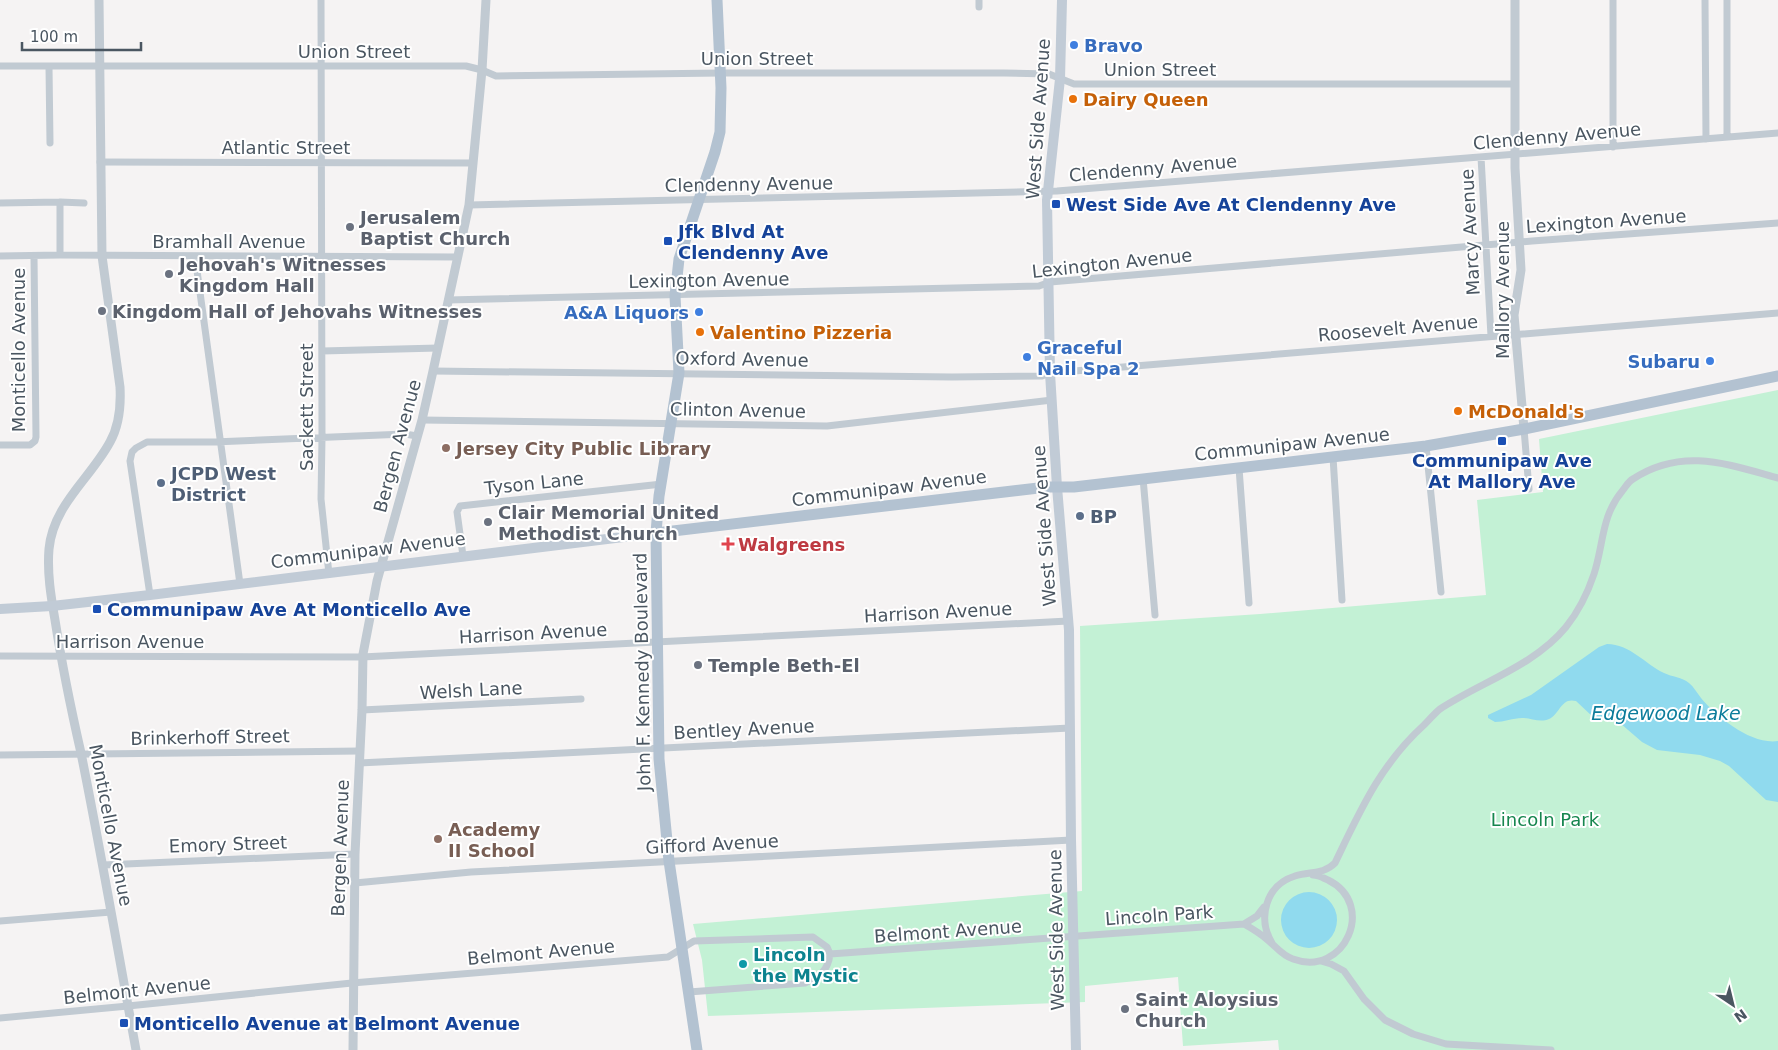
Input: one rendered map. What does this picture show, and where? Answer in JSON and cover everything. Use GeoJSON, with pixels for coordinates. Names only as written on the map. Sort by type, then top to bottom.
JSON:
{"type":"FeatureCollection","features":[{"type":"Feature","properties":{"kind":"main road","name":"John F. Kennedy Boulevard"},"geometry":{"type":"LineString","coordinates":[[697,1050],[669,861],[659,748],[656,533],[678,373],[676,296],[678,260],[720,132],[721,73],[718,0]]}},
{"type":"Feature","properties":{"kind":"main road","name":"West Side Avenue"},"geometry":{"type":"LineString","coordinates":[[1062,0],[1060,79],[1048,191],[1050,372],[1068,621],[1076,1050]]}},
{"type":"Feature","properties":{"kind":"main road","name":"Communipaw Avenue"},"geometry":{"type":"LineString","coordinates":[[0,609],[52,606],[150,595],[656,533],[1426,446],[1524,429],[1778,376]]}},
{"type":"Feature","properties":{"kind":"street","name":"Monticello Avenue"},"geometry":{"type":"LineString","coordinates":[[99,0],[102,256],[120,387],[120,408],[116,427],[110,442],[57,518],[49,550],[50,592],[60,656],[103,865],[136,1050]]}},
{"type":"Feature","properties":{"kind":"street","name":"Sackett Street"},"geometry":{"type":"LineString","coordinates":[[321,0],[322,438],[320,499],[329,574]]}},
{"type":"Feature","properties":{"kind":"street","name":"Bergen Avenue"},"geometry":{"type":"LineString","coordinates":[[353,1050],[352,983],[355,854],[362,710],[362,658],[377,581],[434,371],[469,205],[482,70],[486,0]]}},
{"type":"Feature","properties":{"kind":"street","name":"Mallory Avenue"},"geometry":{"type":"LineString","coordinates":[[1514,0],[1514,154],[1521,270],[1514,314],[1528,489]]}},
{"type":"Feature","properties":{"kind":"street"},"geometry":{"type":"LineString","coordinates":[[1613,0],[1613,147]]}},
{"type":"Feature","properties":{"kind":"street"},"geometry":{"type":"LineString","coordinates":[[1705,0],[1706,139]]}},
{"type":"Feature","properties":{"kind":"street"},"geometry":{"type":"LineString","coordinates":[[1727,0],[1727,138]]}},
{"type":"Feature","properties":{"kind":"street","name":"Union Street"},"geometry":{"type":"LineString","coordinates":[[0,66],[466,66],[496,76],[721,73],[1013,73],[1049,74],[1074,84],[1515,84]]}},
{"type":"Feature","properties":{"kind":"street"},"geometry":{"type":"LineString","coordinates":[[49,67],[50,143]]}},
{"type":"Feature","properties":{"kind":"street","name":"Clendenny Avenue"},"geometry":{"type":"LineString","coordinates":[[469,205],[698,201],[1048,191],[1778,134]]}},
{"type":"Feature","properties":{"kind":"street","name":"Marcy Avenue"},"geometry":{"type":"LineString","coordinates":[[1481,157],[1491,336]]}},
{"type":"Feature","properties":{"kind":"street","name":"Atlantic Street"},"geometry":{"type":"LineString","coordinates":[[100,162],[321,161],[473,163]]}},
{"type":"Feature","properties":{"kind":"street"},"geometry":{"type":"LineString","coordinates":[[60,202],[60,254]]}},
{"type":"Feature","properties":{"kind":"street"},"geometry":{"type":"LineString","coordinates":[[0,203],[84,203]]}},
{"type":"Feature","properties":{"kind":"street","name":"Lexington Avenue"},"geometry":{"type":"LineString","coordinates":[[448,300],[1039,286],[1050,282],[1520,242],[1778,223]]}},
{"type":"Feature","properties":{"kind":"street","name":"Bramhall Avenue"},"geometry":{"type":"LineString","coordinates":[[0,256],[60,254],[102,256],[457,257]]}},
{"type":"Feature","properties":{"kind":"street","name":"Monticello Avenue"},"geometry":{"type":"LineString","coordinates":[[0,445],[30,445],[36,437],[34,256]]}},
{"type":"Feature","properties":{"kind":"street"},"geometry":{"type":"LineString","coordinates":[[195,256],[240,584]]}},
{"type":"Feature","properties":{"kind":"street","name":"Roosevelt Avenue"},"geometry":{"type":"LineString","coordinates":[[1050,372],[1778,313]]}},
{"type":"Feature","properties":{"kind":"street"},"geometry":{"type":"LineString","coordinates":[[322,351],[438,348]]}},
{"type":"Feature","properties":{"kind":"street","name":"Oxford Avenue"},"geometry":{"type":"LineString","coordinates":[[434,371],[952,377],[1042,376],[1050,372]]}},
{"type":"Feature","properties":{"kind":"street","name":"Clinton Avenue"},"geometry":{"type":"LineString","coordinates":[[422,420],[827,426],[1052,400]]}},
{"type":"Feature","properties":{"kind":"street"},"geometry":{"type":"LineString","coordinates":[[150,595],[130,466],[132,452],[140,444],[147,442],[405,434],[417,436]]}},
{"type":"Feature","properties":{"kind":"street"},"geometry":{"type":"LineString","coordinates":[[1426,446],[1441,592]]}},
{"type":"Feature","properties":{"kind":"street"},"geometry":{"type":"LineString","coordinates":[[1333,457],[1342,600]]}},
{"type":"Feature","properties":{"kind":"street"},"geometry":{"type":"LineString","coordinates":[[1551,1050],[1446,1044],[1413,1034],[1385,1020],[1364,999],[1344,971],[1321,961],[1302,962],[1293,959],[1278,950],[1258,932],[1244,924],[1257,916],[1273,892],[1283,882],[1295,876],[1329,870],[1335,864],[1371,790],[1388,763],[1409,738],[1440,710],[1539,652],[1567,626],[1585,597],[1594,574],[1609,511],[1616,498],[1631,480],[1654,467],[1690,459],[1733,464],[1778,478]]}},
{"type":"Feature","properties":{"kind":"street"},"geometry":{"type":"LineString","coordinates":[[1238,468],[1249,603]]}},
{"type":"Feature","properties":{"kind":"street"},"geometry":{"type":"LineString","coordinates":[[1143,478],[1155,615]]}},
{"type":"Feature","properties":{"kind":"street","name":"Tyson Lane"},"geometry":{"type":"LineString","coordinates":[[463,556],[457,512],[460,506],[662,484]]}},
{"type":"Feature","properties":{"kind":"street","name":"Harrison Avenue"},"geometry":{"type":"LineString","coordinates":[[0,656],[362,658],[657,641],[1068,621]]}},
{"type":"Feature","properties":{"kind":"street","name":"Welsh Lane"},"geometry":{"type":"LineString","coordinates":[[362,710],[581,699]]}},
{"type":"Feature","properties":{"kind":"street","name":"Bentley Avenue"},"geometry":{"type":"LineString","coordinates":[[359,763],[1070,728]]}},
{"type":"Feature","properties":{"kind":"street","name":"Brinkerhoff Street"},"geometry":{"type":"LineString","coordinates":[[0,755],[360,750]]}},
{"type":"Feature","properties":{"kind":"street","name":"Gifford Avenue"},"geometry":{"type":"LineString","coordinates":[[355,883],[471,872],[1071,840]]}},
{"type":"Feature","properties":{"kind":"street","name":"Emory Street"},"geometry":{"type":"LineString","coordinates":[[103,865],[355,854]]}},
{"type":"Feature","properties":{"kind":"street"},"geometry":{"type":"LineString","coordinates":[[1309,874],[1318,875],[1340,888],[1345,894],[1352,910],[1350,935],[1346,942],[1331,956],[1321,961]]}},
{"type":"Feature","properties":{"kind":"street"},"geometry":{"type":"LineString","coordinates":[[1266,904],[1264,924],[1272,943]]}},
{"type":"Feature","properties":{"kind":"street"},"geometry":{"type":"LineString","coordinates":[[0,920],[111,912]]}},
{"type":"Feature","properties":{"kind":"street","name":"Lincoln Park"},"geometry":{"type":"LineString","coordinates":[[1073,937],[1244,924]]}},
{"type":"Feature","properties":{"kind":"street","name":"Belmont Avenue"},"geometry":{"type":"LineString","coordinates":[[0,1018],[352,983],[668,957],[694,941],[813,936],[827,947],[830,954],[1073,937]]}},
{"type":"Feature","properties":{"kind":"street"},"geometry":{"type":"LineString","coordinates":[[689,992],[805,983],[820,976],[829,966],[830,954]]}},
{"type":"Feature","properties":{"kind":"green space","name":"Lincoln Park"},"geometry":{"type":"Polygon","coordinates":[[[1778,390],[1778,1050],[1279,1050],[1278,1040],[1183,1046],[1178,977],[1085,986],[1085,1002],[708,1016],[702,960],[693,924],[1082,891],[1080,626],[1260,614],[1486,595],[1477,500],[1543,492],[1539,439],[1778,390]]]}},
{"type":"Feature","properties":{"kind":"water","name":"Edgewood Lake"},"geometry":{"type":"Polygon","coordinates":[[[1607,644],[1623,647],[1664,673],[1686,681],[1716,713],[1735,728],[1757,739],[1778,741],[1778,802],[1766,800],[1729,766],[1720,761],[1700,755],[1657,750],[1642,742],[1613,717],[1593,717],[1576,701],[1567,701],[1553,717],[1546,720],[1522,718],[1495,722],[1488,718],[1488,715],[1531,695],[1599,647],[1607,644]]]}},
{"type":"Feature","properties":{"kind":"water"},"geometry":{"type":"Polygon","coordinates":[[[1304,892],[1314,892],[1329,900],[1335,909],[1337,920],[1335,931],[1329,940],[1314,948],[1304,948],[1293,943],[1286,936],[1281,925],[1281,915],[1286,904],[1293,897],[1304,892]]]}},
{"type":"Feature","properties":{"kind":"place","name":"Bravo"},"geometry":{"type":"Point","coordinates":[1074,45]}},
{"type":"Feature","properties":{"kind":"place","name":"Dairy Queen"},"geometry":{"type":"Point","coordinates":[1073,99]}},
{"type":"Feature","properties":{"kind":"place","name":"West Side Ave At Clendenny Ave"},"geometry":{"type":"Point","coordinates":[1056,204]}},
{"type":"Feature","properties":{"kind":"place","name":"Jerusalem Baptist Church"},"geometry":{"type":"Point","coordinates":[350,227]}},
{"type":"Feature","properties":{"kind":"place","name":"Jfk Blvd At Clendenny Ave"},"geometry":{"type":"Point","coordinates":[668,241]}},
{"type":"Feature","properties":{"kind":"place","name":"Jehovah's Witnesses Kingdom Hall"},"geometry":{"type":"Point","coordinates":[169,274]}},
{"type":"Feature","properties":{"kind":"place","name":"Kingdom Hall of Jehovahs Witnesses"},"geometry":{"type":"Point","coordinates":[102,311]}},
{"type":"Feature","properties":{"kind":"place","name":"A&A Liquors"},"geometry":{"type":"Point","coordinates":[699,312]}},
{"type":"Feature","properties":{"kind":"place","name":"Valentino Pizzeria"},"geometry":{"type":"Point","coordinates":[700,332]}},
{"type":"Feature","properties":{"kind":"place","name":"Graceful Nail Spa 2"},"geometry":{"type":"Point","coordinates":[1027,357]}},
{"type":"Feature","properties":{"kind":"place","name":"Subaru"},"geometry":{"type":"Point","coordinates":[1710,361]}},
{"type":"Feature","properties":{"kind":"place","name":"McDonald's"},"geometry":{"type":"Point","coordinates":[1458,411]}},
{"type":"Feature","properties":{"kind":"place","name":"Communipaw Ave At Mallory Ave"},"geometry":{"type":"Point","coordinates":[1502,441]}},
{"type":"Feature","properties":{"kind":"place","name":"Jersey City Public Library"},"geometry":{"type":"Point","coordinates":[446,448]}},
{"type":"Feature","properties":{"kind":"place","name":"JCPD West District"},"geometry":{"type":"Point","coordinates":[161,483]}},
{"type":"Feature","properties":{"kind":"place","name":"BP"},"geometry":{"type":"Point","coordinates":[1080,516]}},
{"type":"Feature","properties":{"kind":"place","name":"Clair Memorial United Methodist Church"},"geometry":{"type":"Point","coordinates":[488,522]}},
{"type":"Feature","properties":{"kind":"place","name":"Walgreens"},"geometry":{"type":"Point","coordinates":[728,544]}},
{"type":"Feature","properties":{"kind":"place","name":"Communipaw Ave At Monticello Ave"},"geometry":{"type":"Point","coordinates":[97,609]}},
{"type":"Feature","properties":{"kind":"place","name":"Temple Beth-El"},"geometry":{"type":"Point","coordinates":[698,665]}},
{"type":"Feature","properties":{"kind":"place","name":"Academy II School"},"geometry":{"type":"Point","coordinates":[438,839]}},
{"type":"Feature","properties":{"kind":"place","name":"Lincoln the Mystic"},"geometry":{"type":"Point","coordinates":[743,964]}},
{"type":"Feature","properties":{"kind":"place","name":"Saint Aloysius Church"},"geometry":{"type":"Point","coordinates":[1125,1009]}},
{"type":"Feature","properties":{"kind":"place","name":"Monticello Avenue at Belmont Avenue"},"geometry":{"type":"Point","coordinates":[124,1023]}}]}
